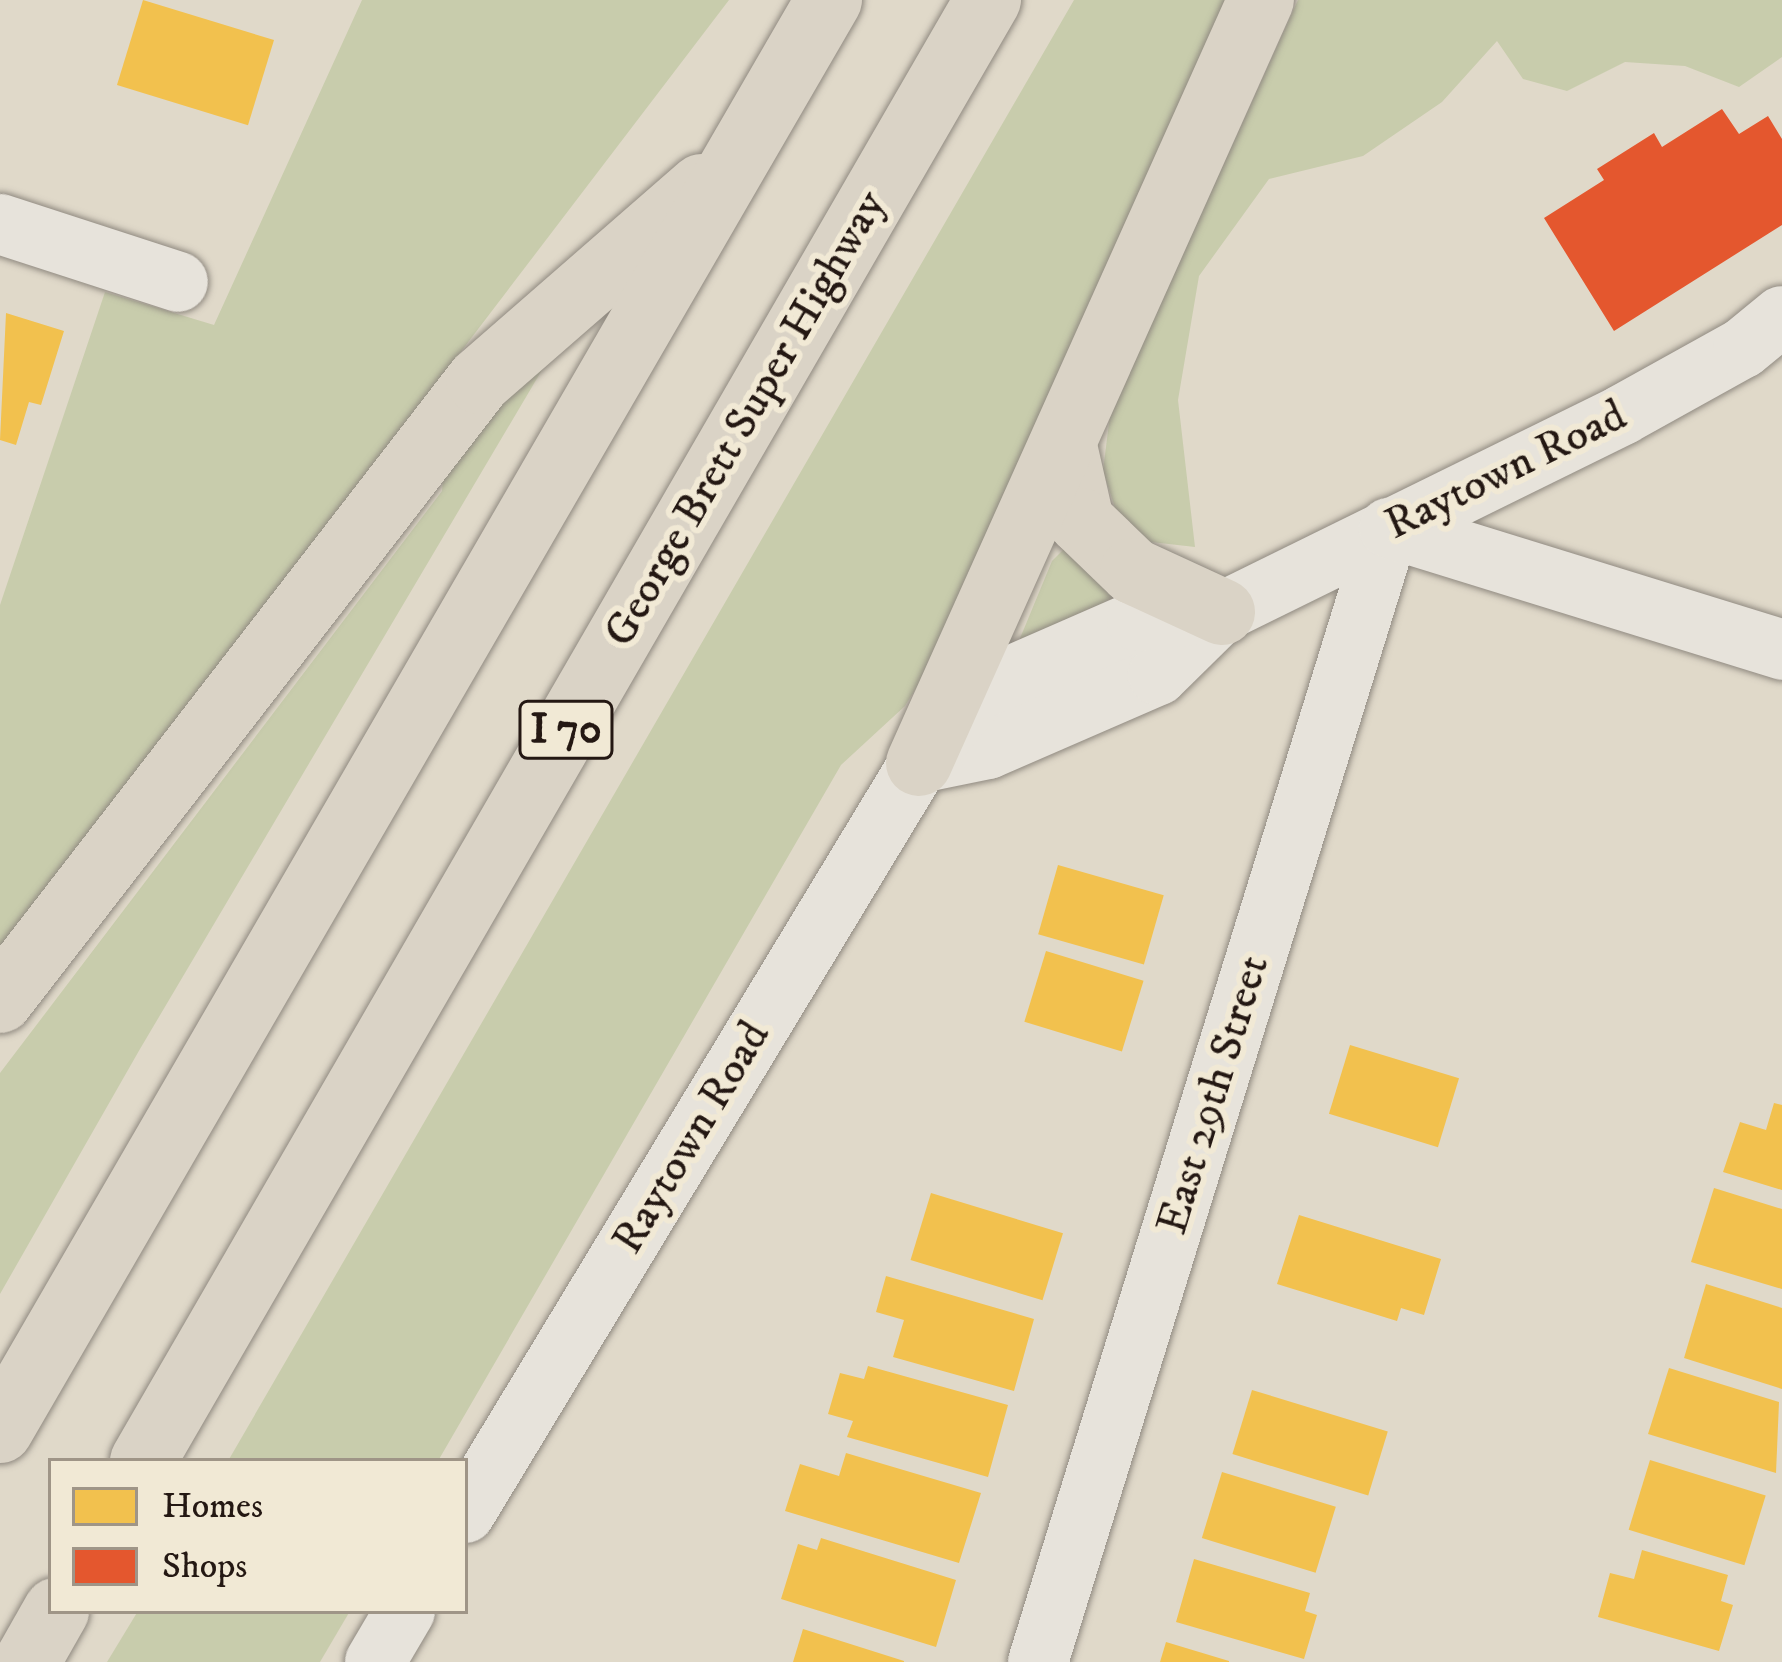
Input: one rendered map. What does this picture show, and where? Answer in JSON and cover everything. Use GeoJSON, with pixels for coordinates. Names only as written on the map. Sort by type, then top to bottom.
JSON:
{"type":"FeatureCollection","features":[{"type":"Feature","properties":{"kind":"highway"},"geometry":{"type":"LineString","coordinates":[[0,1430],[829,0]]}},
{"type":"Feature","properties":{"kind":"highway","name":"George Brett Super Highway"},"geometry":{"type":"LineString","coordinates":[[145,1458],[988,0]]}},
{"type":"Feature","properties":{"kind":"highway"},"geometry":{"type":"LineString","coordinates":[[919,763],[1262,0]]}},
{"type":"Feature","properties":{"kind":"highway"},"geometry":{"type":"LineString","coordinates":[[0,1000],[479,380],[740,153]]}},
{"type":"Feature","properties":{"kind":"highway"},"geometry":{"type":"LineString","coordinates":[[1064,446],[1081,521],[1132,571],[1222,612]]}},
{"type":"Feature","properties":{"kind":"highway"},"geometry":{"type":"LineString","coordinates":[[27,1662],[54,1614]]}},
{"type":"Feature","properties":{"kind":"street"},"geometry":{"type":"LineString","coordinates":[[0,224],[178,282]]}},
{"type":"Feature","properties":{"kind":"street","name":"Raytown Road"},"geometry":{"type":"LineString","coordinates":[[468,1508],[919,763],[981,688],[1137,621],[1222,612],[1622,415],[1743,348],[1782,316]]}},
{"type":"Feature","properties":{"kind":"street"},"geometry":{"type":"LineString","coordinates":[[1390,528],[1782,650]]}},
{"type":"Feature","properties":{"kind":"street","name":"East 29th Street"},"geometry":{"type":"LineString","coordinates":[[1038,1662],[1390,528]]}},
{"type":"Feature","properties":{"kind":"street"},"geometry":{"type":"LineString","coordinates":[[375,1662],[404,1614]]}},
{"type":"Feature","properties":{"kind":"green space"},"geometry":{"type":"Polygon","coordinates":[[[362,0],[729,0],[0,956],[0,605],[105,292],[214,325],[362,0]]]}},
{"type":"Feature","properties":{"kind":"green space"},"geometry":{"type":"Polygon","coordinates":[[[1074,0],[1230,0],[936,656],[905,706],[841,765],[440,1458],[230,1458],[1074,0]]]}},
{"type":"Feature","properties":{"kind":"green space"},"geometry":{"type":"Polygon","coordinates":[[[1298,0],[1782,0],[1782,57],[1739,87],[1685,66],[1625,62],[1567,91],[1523,79],[1497,41],[1442,102],[1363,156],[1269,179],[1199,276],[1178,400],[1195,547],[1151,542],[1120,523],[1103,471],[1110,415],[1298,0]]]}},
{"type":"Feature","properties":{"kind":"green space"},"geometry":{"type":"Polygon","coordinates":[[[542,370],[0,1294],[0,1073],[442,491],[444,467],[517,374],[542,370]]]}},
{"type":"Feature","properties":{"kind":"green space"},"geometry":{"type":"Polygon","coordinates":[[[1065,548],[1114,597],[1016,648],[1052,561],[1065,548]]]}},
{"type":"Feature","properties":{"kind":"green space"},"geometry":{"type":"Polygon","coordinates":[[[136,1614],[348,1614],[320,1662],[107,1662],[136,1614]]]}},
{"type":"Feature","properties":{"kind":"building: Homes"},"geometry":{"type":"Polygon","coordinates":[[[143,0],[274,40],[248,125],[117,85],[143,0]]]}},
{"type":"Feature","properties":{"kind":"building: Homes"},"geometry":{"type":"Polygon","coordinates":[[[6,313],[64,331],[41,405],[29,402],[16,445],[0,440],[6,313]]]}},
{"type":"Feature","properties":{"kind":"building: Homes"},"geometry":{"type":"Polygon","coordinates":[[[1058,865],[1164,895],[1144,965],[1038,934],[1058,865]]]}},
{"type":"Feature","properties":{"kind":"building: Homes"},"geometry":{"type":"Polygon","coordinates":[[[1046,951],[1144,981],[1122,1052],[1024,1022],[1046,951]]]}},
{"type":"Feature","properties":{"kind":"building: Homes"},"geometry":{"type":"Polygon","coordinates":[[[1350,1045],[1459,1078],[1438,1147],[1329,1114],[1350,1045]]]}},
{"type":"Feature","properties":{"kind":"building: Homes"},"geometry":{"type":"Polygon","coordinates":[[[1774,1103],[1782,1105],[1782,1190],[1723,1172],[1740,1122],[1766,1130],[1774,1103]]]}},
{"type":"Feature","properties":{"kind":"building: Homes"},"geometry":{"type":"Polygon","coordinates":[[[1714,1188],[1782,1209],[1782,1289],[1691,1262],[1714,1188]]]}},
{"type":"Feature","properties":{"kind":"building: Homes"},"geometry":{"type":"Polygon","coordinates":[[[931,1193],[1063,1233],[1043,1300],[911,1260],[931,1193]]]}},
{"type":"Feature","properties":{"kind":"building: Homes"},"geometry":{"type":"Polygon","coordinates":[[[1299,1215],[1441,1259],[1424,1315],[1401,1308],[1397,1321],[1277,1284],[1299,1215]]]}},
{"type":"Feature","properties":{"kind":"building: Homes"},"geometry":{"type":"Polygon","coordinates":[[[886,1276],[1034,1319],[1014,1391],[893,1357],[904,1320],[876,1312],[886,1276]]]}},
{"type":"Feature","properties":{"kind":"building: Homes"},"geometry":{"type":"Polygon","coordinates":[[[1706,1284],[1782,1308],[1782,1389],[1684,1358],[1706,1284]]]}},
{"type":"Feature","properties":{"kind":"building: Homes"},"geometry":{"type":"Polygon","coordinates":[[[868,1366],[1008,1405],[988,1477],[847,1437],[853,1421],[828,1414],[840,1373],[864,1379],[868,1366]]]}},
{"type":"Feature","properties":{"kind":"building: Homes"},"geometry":{"type":"Polygon","coordinates":[[[1669,1368],[1779,1402],[1776,1473],[1648,1434],[1669,1368]]]}},
{"type":"Feature","properties":{"kind":"building: Homes"},"geometry":{"type":"Polygon","coordinates":[[[1252,1390],[1388,1432],[1368,1496],[1232,1454],[1252,1390]]]}},
{"type":"Feature","properties":{"kind":"building: Homes"},"geometry":{"type":"Polygon","coordinates":[[[846,1453],[981,1493],[959,1563],[785,1511],[800,1464],[839,1476],[846,1453]]]}},
{"type":"Feature","properties":{"kind":"building: Homes"},"geometry":{"type":"Polygon","coordinates":[[[1650,1460],[1766,1495],[1744,1565],[1629,1530],[1650,1460]]]}},
{"type":"Feature","properties":{"kind":"building: Homes"},"geometry":{"type":"Polygon","coordinates":[[[1222,1472],[1336,1507],[1316,1573],[1202,1538],[1222,1472]]]}},
{"type":"Feature","properties":{"kind":"building: Homes"},"geometry":{"type":"Polygon","coordinates":[[[821,1538],[956,1580],[936,1647],[781,1599],[798,1544],[817,1550],[821,1538]]]}},
{"type":"Feature","properties":{"kind":"building: Homes"},"geometry":{"type":"Polygon","coordinates":[[[1642,1550],[1728,1575],[1721,1601],[1733,1605],[1719,1651],[1598,1617],[1610,1573],[1634,1579],[1642,1550]]]}},
{"type":"Feature","properties":{"kind":"building: Homes"},"geometry":{"type":"Polygon","coordinates":[[[1194,1559],[1310,1593],[1305,1611],[1317,1615],[1304,1659],[1176,1622],[1194,1559]]]}},
{"type":"Feature","properties":{"kind":"building: Homes"},"geometry":{"type":"Polygon","coordinates":[[[803,1629],[904,1661],[904,1662],[793,1662],[803,1629]]]}},
{"type":"Feature","properties":{"kind":"building: Homes"},"geometry":{"type":"Polygon","coordinates":[[[1166,1642],[1229,1661],[1229,1662],[1160,1662],[1166,1642]]]}},
{"type":"Feature","properties":{"kind":"building: Shops"},"geometry":{"type":"Polygon","coordinates":[[[1722,109],[1739,134],[1768,116],[1782,139],[1782,225],[1614,331],[1544,218],[1604,180],[1597,169],[1654,133],[1662,147],[1722,109]]]}}]}
